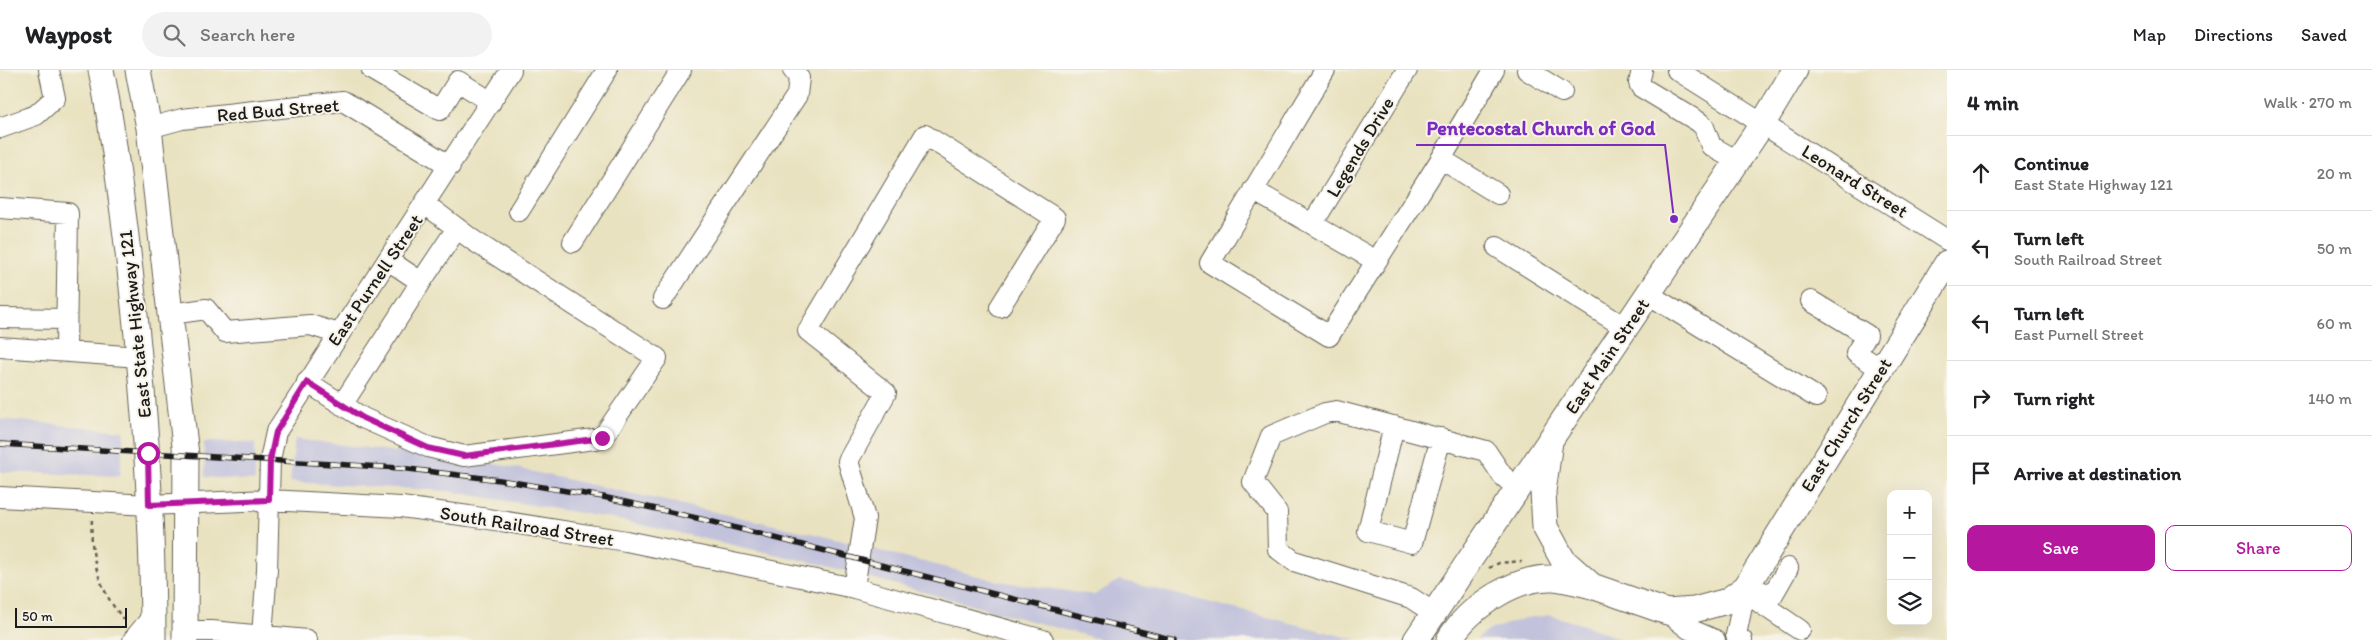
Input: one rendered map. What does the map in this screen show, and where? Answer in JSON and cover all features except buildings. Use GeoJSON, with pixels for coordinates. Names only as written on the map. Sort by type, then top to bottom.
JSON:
{"type":"FeatureCollection","features":[{"type":"Feature","properties":{"kind":"main road","name":"East State Highway 121"},"geometry":{"type":"LineString","coordinates":[[101,70],[112,131],[139,357],[148,453],[149,505],[144,633]]}},
{"type":"Feature","properties":{"kind":"main road","name":"East State Highway 121"},"geometry":{"type":"LineString","coordinates":[[138,70],[150,128],[186,455],[185,635]]}},
{"type":"Feature","properties":{"kind":"main road","name":"East Main Street"},"geometry":{"type":"LineString","coordinates":[[1416,640],[1737,162],[1795,70]]}},
{"type":"Feature","properties":{"kind":"main road","name":"East Church Street"},"geometry":{"type":"LineString","coordinates":[[1752,591],[1881,369],[1947,263]]}},
{"type":"Feature","properties":{"kind":"main road"},"geometry":{"type":"LineString","coordinates":[[1550,441],[1543,492],[1545,526],[1563,560],[1592,586]]}},
{"type":"Feature","properties":{"kind":"main road"},"geometry":{"type":"LineString","coordinates":[[1449,640],[1458,624],[1488,600],[1516,585],[1553,578],[1592,586],[1667,612],[1694,610],[1752,591]]}},
{"type":"Feature","properties":{"kind":"street"},"geometry":{"type":"LineString","coordinates":[[0,128],[36,115],[55,98],[49,70]]}},
{"type":"Feature","properties":{"kind":"street"},"geometry":{"type":"LineString","coordinates":[[372,70],[440,110],[462,76],[491,102]]}},
{"type":"Feature","properties":{"kind":"street","name":"East Purnell Street"},"geometry":{"type":"LineString","coordinates":[[262,635],[267,570],[270,460],[276,432],[511,70]]}},
{"type":"Feature","properties":{"kind":"street"},"geometry":{"type":"LineString","coordinates":[[518,211],[607,70]]}},
{"type":"Feature","properties":{"kind":"street"},"geometry":{"type":"LineString","coordinates":[[573,242],[681,70]]}},
{"type":"Feature","properties":{"kind":"street"},"geometry":{"type":"LineString","coordinates":[[663,299],[797,95],[799,78],[793,70]]}},
{"type":"Feature","properties":{"kind":"street"},"geometry":{"type":"LineString","coordinates":[[1325,70],[1210,263],[1329,336],[1441,159],[1494,70]]}},
{"type":"Feature","properties":{"kind":"street","name":"Legends Drive"},"geometry":{"type":"LineString","coordinates":[[1313,223],[1406,70]]}},
{"type":"Feature","properties":{"kind":"street"},"geometry":{"type":"LineString","coordinates":[[1527,70],[1562,92]]}},
{"type":"Feature","properties":{"kind":"street"},"geometry":{"type":"LineString","coordinates":[[1642,70],[1639,83],[1642,87],[1700,122],[1704,127],[1711,146],[1737,162]]}},
{"type":"Feature","properties":{"kind":"street","name":"Leonard Street"},"geometry":{"type":"LineString","coordinates":[[1677,70],[1763,122],[1947,240]]}},
{"type":"Feature","properties":{"kind":"street","name":"Red Bud Street"},"geometry":{"type":"LineString","coordinates":[[150,128],[182,119],[343,101],[450,166]]}},
{"type":"Feature","properties":{"kind":"street"},"geometry":{"type":"LineString","coordinates":[[854,588],[865,518],[848,461],[886,393],[808,331],[925,135],[1055,218],[1000,306]]}},
{"type":"Feature","properties":{"kind":"street"},"geometry":{"type":"LineString","coordinates":[[1441,159],[1498,194]]}},
{"type":"Feature","properties":{"kind":"street"},"geometry":{"type":"LineString","coordinates":[[1253,190],[1376,261]]}},
{"type":"Feature","properties":{"kind":"street"},"geometry":{"type":"LineString","coordinates":[[307,382],[363,418],[428,448],[464,456],[602,438],[657,358],[457,228],[425,204]]}},
{"type":"Feature","properties":{"kind":"street"},"geometry":{"type":"LineString","coordinates":[[0,208],[68,213],[66,352]]}},
{"type":"Feature","properties":{"kind":"street"},"geometry":{"type":"LineString","coordinates":[[342,404],[457,228]]}},
{"type":"Feature","properties":{"kind":"street"},"geometry":{"type":"LineString","coordinates":[[1497,247],[1626,328]]}},
{"type":"Feature","properties":{"kind":"street"},"geometry":{"type":"LineString","coordinates":[[388,260],[421,282]]}},
{"type":"Feature","properties":{"kind":"street"},"geometry":{"type":"LineString","coordinates":[[1648,294],[1816,397]]}},
{"type":"Feature","properties":{"kind":"street"},"geometry":{"type":"LineString","coordinates":[[1811,301],[1867,335],[1856,353],[1881,369]]}},
{"type":"Feature","properties":{"kind":"street"},"geometry":{"type":"LineString","coordinates":[[171,314],[206,308],[226,332],[310,325],[339,334]]}},
{"type":"Feature","properties":{"kind":"street"},"geometry":{"type":"LineString","coordinates":[[0,318],[66,319]]}},
{"type":"Feature","properties":{"kind":"street"},"geometry":{"type":"LineString","coordinates":[[0,347],[139,357]]}},
{"type":"Feature","properties":{"kind":"street"},"geometry":{"type":"LineString","coordinates":[[1434,613],[1411,598],[1294,561],[1278,549],[1277,512],[1253,482],[1271,436],[1325,413],[1336,412],[1486,451],[1502,475],[1518,489]]}},
{"type":"Feature","properties":{"kind":"street"},"geometry":{"type":"LineString","coordinates":[[1394,426],[1368,531],[1412,542],[1441,438]]}},
{"type":"Feature","properties":{"kind":"street","name":"South Railroad Street"},"geometry":{"type":"LineString","coordinates":[[0,497],[149,505],[269,500],[402,507],[469,516],[626,541],[854,588],[1043,640]]}},
{"type":"Feature","properties":{"kind":"street"},"geometry":{"type":"LineString","coordinates":[[1752,591],[1763,592],[1772,596],[1788,568]]}},
{"type":"Feature","properties":{"kind":"street"},"geometry":{"type":"LineString","coordinates":[[1752,591],[1760,603],[1800,630]]}},
{"type":"Feature","properties":{"kind":"street"},"geometry":{"type":"LineString","coordinates":[[1742,640],[1736,635],[1752,591]]}},
{"type":"Feature","properties":{"kind":"street"},"geometry":{"type":"LineString","coordinates":[[1667,612],[1689,629],[1715,640]]}},
{"type":"Feature","properties":{"kind":"street"},"geometry":{"type":"LineString","coordinates":[[185,635],[212,630],[307,640]]}},
{"type":"Feature","properties":{"kind":"path"},"geometry":{"type":"LineString","coordinates":[[93,502],[92,557],[109,598],[120,616],[144,633]]}},
{"type":"Feature","properties":{"kind":"shaded area"},"geometry":{"type":"Polygon","coordinates":[[[0,419],[124,431],[120,476],[0,472],[0,419]]]}},
{"type":"Feature","properties":{"kind":"shaded area"},"geometry":{"type":"Polygon","coordinates":[[[295,439],[502,465],[815,534],[998,581],[1094,595],[1120,580],[1358,640],[1102,640],[819,564],[610,518],[447,491],[290,482],[295,439]]]}},
{"type":"Feature","properties":{"kind":"shaded area"},"geometry":{"type":"Polygon","coordinates":[[[204,442],[255,443],[255,481],[205,477],[204,442]]]}},
{"type":"Feature","properties":{"kind":"shaded area"},"geometry":{"type":"Polygon","coordinates":[[[1550,615],[1584,625],[1623,640],[1476,640],[1487,631],[1525,618],[1550,615]]]}},
{"type":"Feature","properties":{"kind":"railway"},"geometry":{"type":"LineString","coordinates":[[0,444],[400,468],[500,480],[603,497],[701,519],[1174,640]]}},
{"type":"Feature","properties":{"kind":"place","name":"Pentecostal Church of God"},"geometry":{"type":"Point","coordinates":[1674,219]}},
{"type":"Feature","properties":{"kind":"route"},"geometry":{"type":"LineString","coordinates":[[148,453],[149,505],[269,500],[270,460],[276,432],[307,382],[363,418],[428,448],[464,456],[602,438]]}}]}
